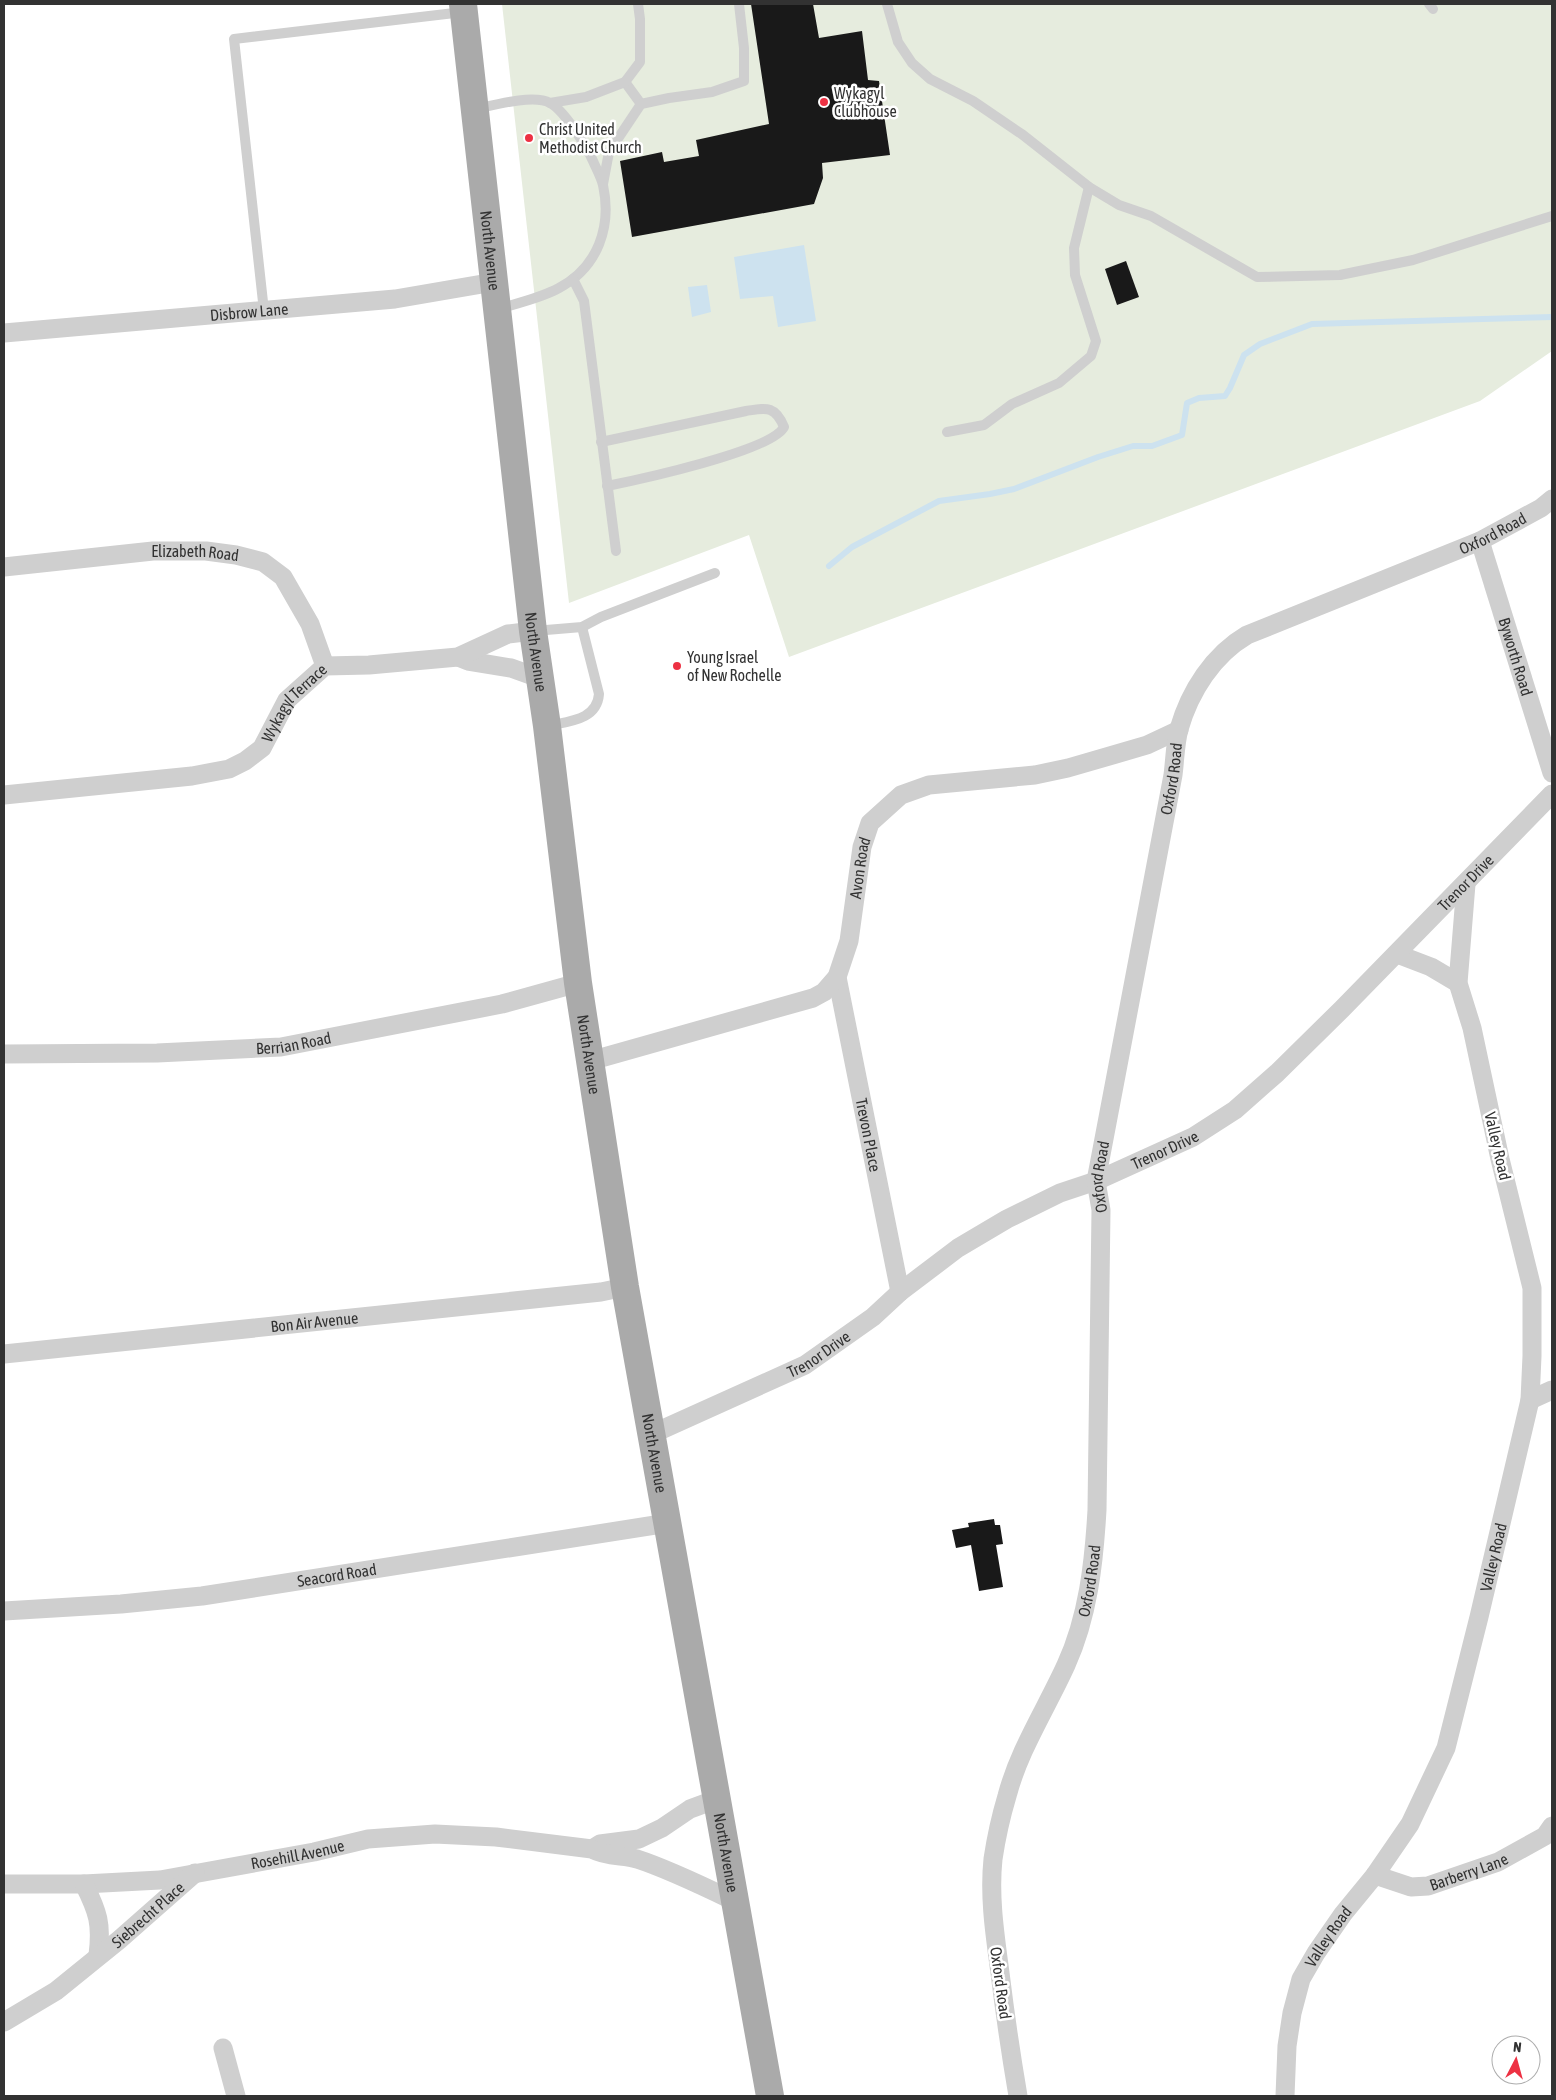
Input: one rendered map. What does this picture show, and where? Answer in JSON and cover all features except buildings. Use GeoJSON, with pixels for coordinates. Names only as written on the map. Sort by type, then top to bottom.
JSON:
{"type":"FeatureCollection","features":[{"type":"Feature","properties":{"kind":"main road","name":"North Avenue"},"geometry":{"type":"LineString","coordinates":[[463,8],[476,108],[533,631],[547,726],[578,982],[625,1287],[770,2096]]}},
{"type":"Feature","properties":{"kind":"street","name":"Disbrow Lane"},"geometry":{"type":"LineString","coordinates":[[4,333],[395,299],[494,282]]}},
{"type":"Feature","properties":{"kind":"street","name":"Oxford Road"},"geometry":{"type":"LineString","coordinates":[[1018,2096],[995,1935],[992,1904],[993,1859],[1007,1796],[1032,1731],[1066,1664],[1086,1606],[1094,1556],[1098,1510],[1100,1210],[1096,1181],[1174,775],[1179,730],[1200,679],[1231,644],[1247,635],[1480,541],[1541,508],[1552,499]]}},
{"type":"Feature","properties":{"kind":"street","name":"Byworth Road"},"geometry":{"type":"LineString","coordinates":[[1480,541],[1552,773]]}},
{"type":"Feature","properties":{"kind":"street","name":"Elizabeth Road"},"geometry":{"type":"LineString","coordinates":[[4,567],[153,551],[206,551],[236,554],[263,562],[283,577],[310,624],[325,666]]}},
{"type":"Feature","properties":{"kind":"street","name":"Wykagyl Terrace"},"geometry":{"type":"LineString","coordinates":[[4,795],[192,776],[229,769],[245,761],[262,748],[287,700],[325,666],[369,665],[458,657],[508,634],[533,631]]}},
{"type":"Feature","properties":{"kind":"street"},"geometry":{"type":"LineString","coordinates":[[458,657],[468,661],[511,668],[539,678]]}},
{"type":"Feature","properties":{"kind":"street","name":"Avon Road"},"geometry":{"type":"LineString","coordinates":[[590,1061],[812,998],[824,992],[837,978],[849,942],[862,847],[870,823],[901,796],[929,784],[1035,775],[1068,768],[1147,745],[1179,730]]}},
{"type":"Feature","properties":{"kind":"street","name":"Trenor Drive"},"geometry":{"type":"LineString","coordinates":[[652,1434],[805,1365],[873,1317],[900,1292],[958,1248],[1007,1219],[1192,1137],[1235,1110],[1277,1073],[1397,954],[1552,794]]}},
{"type":"Feature","properties":{"kind":"street","name":"Valley Road"},"geometry":{"type":"LineString","coordinates":[[1285,2096],[1287,2046],[1292,2013],[1301,1979],[1316,1953],[1375,1875],[1410,1824],[1446,1748],[1530,1400],[1532,1288],[1500,1159],[1472,1028],[1458,983],[1466,884]]}},
{"type":"Feature","properties":{"kind":"street"},"geometry":{"type":"LineString","coordinates":[[1397,954],[1431,967],[1458,983]]}},
{"type":"Feature","properties":{"kind":"street","name":"Trevon Place"},"geometry":{"type":"LineString","coordinates":[[837,978],[900,1292]]}},
{"type":"Feature","properties":{"kind":"street","name":"Berrian Road"},"geometry":{"type":"LineString","coordinates":[[4,1054],[157,1053],[281,1047],[502,1004],[578,982]]}},
{"type":"Feature","properties":{"kind":"street","name":"Bon Air Avenue"},"geometry":{"type":"LineString","coordinates":[[4,1354],[601,1292],[625,1287]]}},
{"type":"Feature","properties":{"kind":"street"},"geometry":{"type":"LineString","coordinates":[[1530,1400],[1552,1390]]}},
{"type":"Feature","properties":{"kind":"street","name":"Seacord Road"},"geometry":{"type":"LineString","coordinates":[[4,1611],[122,1604],[202,1596],[668,1523]]}},
{"type":"Feature","properties":{"kind":"street","name":"Rosehill Avenue"},"geometry":{"type":"LineString","coordinates":[[592,1849],[600,1844],[639,1839],[662,1828],[690,1809],[717,1799]]}},
{"type":"Feature","properties":{"kind":"street","name":"Barberry Lane"},"geometry":{"type":"LineString","coordinates":[[1375,1875],[1411,1887],[1428,1886],[1498,1862],[1545,1836],[1552,1826]]}},
{"type":"Feature","properties":{"kind":"street","name":"Rosehill Avenue"},"geometry":{"type":"LineString","coordinates":[[4,1884],[84,1884],[160,1880],[314,1852],[368,1839],[435,1834],[496,1837],[592,1849],[603,1855],[635,1859],[649,1863],[734,1901]]}},
{"type":"Feature","properties":{"kind":"street","name":"Siebrecht Place"},"geometry":{"type":"LineString","coordinates":[[4,2022],[56,1991],[98,1955],[119,1940],[196,1872]]}},
{"type":"Feature","properties":{"kind":"street","name":"Siebrecht Place"},"geometry":{"type":"LineString","coordinates":[[84,1884],[94,1904],[101,1931],[98,1955]]}},
{"type":"Feature","properties":{"kind":"street"},"geometry":{"type":"LineString","coordinates":[[223,2048],[236,2096]]}},
{"type":"Feature","properties":{"kind":"lane"},"geometry":{"type":"LineString","coordinates":[[476,108],[517,100],[550,103],[586,97],[625,82],[640,62],[638,4]]}},
{"type":"Feature","properties":{"kind":"lane"},"geometry":{"type":"LineString","coordinates":[[498,310],[558,288],[573,279],[588,266],[598,250],[604,231],[606,214],[603,184],[609,152],[641,104],[712,92],[744,81],[744,48],[739,4]]}},
{"type":"Feature","properties":{"kind":"lane"},"geometry":{"type":"LineString","coordinates":[[887,4],[898,42],[912,63],[930,79],[972,101],[1089,186],[1119,205],[1151,216],[1257,276],[1340,275],[1414,260],[1552,216]]}},
{"type":"Feature","properties":{"kind":"lane"},"geometry":{"type":"LineString","coordinates":[[264,311],[234,39],[463,8]]}},
{"type":"Feature","properties":{"kind":"lane"},"geometry":{"type":"LineString","coordinates":[[625,82],[641,104]]}},
{"type":"Feature","properties":{"kind":"lane"},"geometry":{"type":"LineString","coordinates":[[550,103],[579,137],[589,153],[603,184]]}},
{"type":"Feature","properties":{"kind":"lane"},"geometry":{"type":"LineString","coordinates":[[947,432],[984,425],[1012,404],[1060,383],[1091,356],[1096,341],[1075,275],[1074,248],[1089,186]]}},
{"type":"Feature","properties":{"kind":"lane"},"geometry":{"type":"LineString","coordinates":[[573,279],[584,302],[616,551]]}},
{"type":"Feature","properties":{"kind":"lane"},"geometry":{"type":"LineString","coordinates":[[602,442],[768,408],[779,415],[784,427],[781,432],[759,443],[708,462],[656,476],[607,486]]}},
{"type":"Feature","properties":{"kind":"lane"},"geometry":{"type":"LineString","coordinates":[[533,631],[582,627],[601,617],[715,573]]}},
{"type":"Feature","properties":{"kind":"lane"},"geometry":{"type":"LineString","coordinates":[[547,726],[583,718],[592,712],[598,704],[599,694],[582,627]]}},
{"type":"Feature","properties":{"kind":"shaded area"},"geometry":{"type":"Polygon","coordinates":[[[502,4],[1552,4],[1552,351],[1480,401],[789,657],[749,535],[569,603],[502,4]]]}},
{"type":"Feature","properties":{"kind":"water"},"geometry":{"type":"Polygon","coordinates":[[[804,245],[816,321],[778,327],[773,296],[740,299],[734,257],[804,245]]]}},
{"type":"Feature","properties":{"kind":"water"},"geometry":{"type":"Polygon","coordinates":[[[707,285],[711,312],[692,317],[688,287],[707,285]]]}},
{"type":"Feature","properties":{"kind":"waterway"},"geometry":{"type":"LineString","coordinates":[[829,566],[852,547],[939,501],[1014,489],[1098,457],[1133,446],[1152,446],[1182,435],[1187,403],[1199,398],[1225,396],[1244,355],[1260,344],[1312,324],[1552,317]]}},
{"type":"Feature","properties":{"kind":"place","name":"Wykagyl Clubhouse"},"geometry":{"type":"Point","coordinates":[824,102]}},
{"type":"Feature","properties":{"kind":"place","name":"Christ United Methodist Church"},"geometry":{"type":"Point","coordinates":[529,138]}},
{"type":"Feature","properties":{"kind":"place","name":"Young Israel of New Rochelle"},"geometry":{"type":"Point","coordinates":[677,666]}}]}
